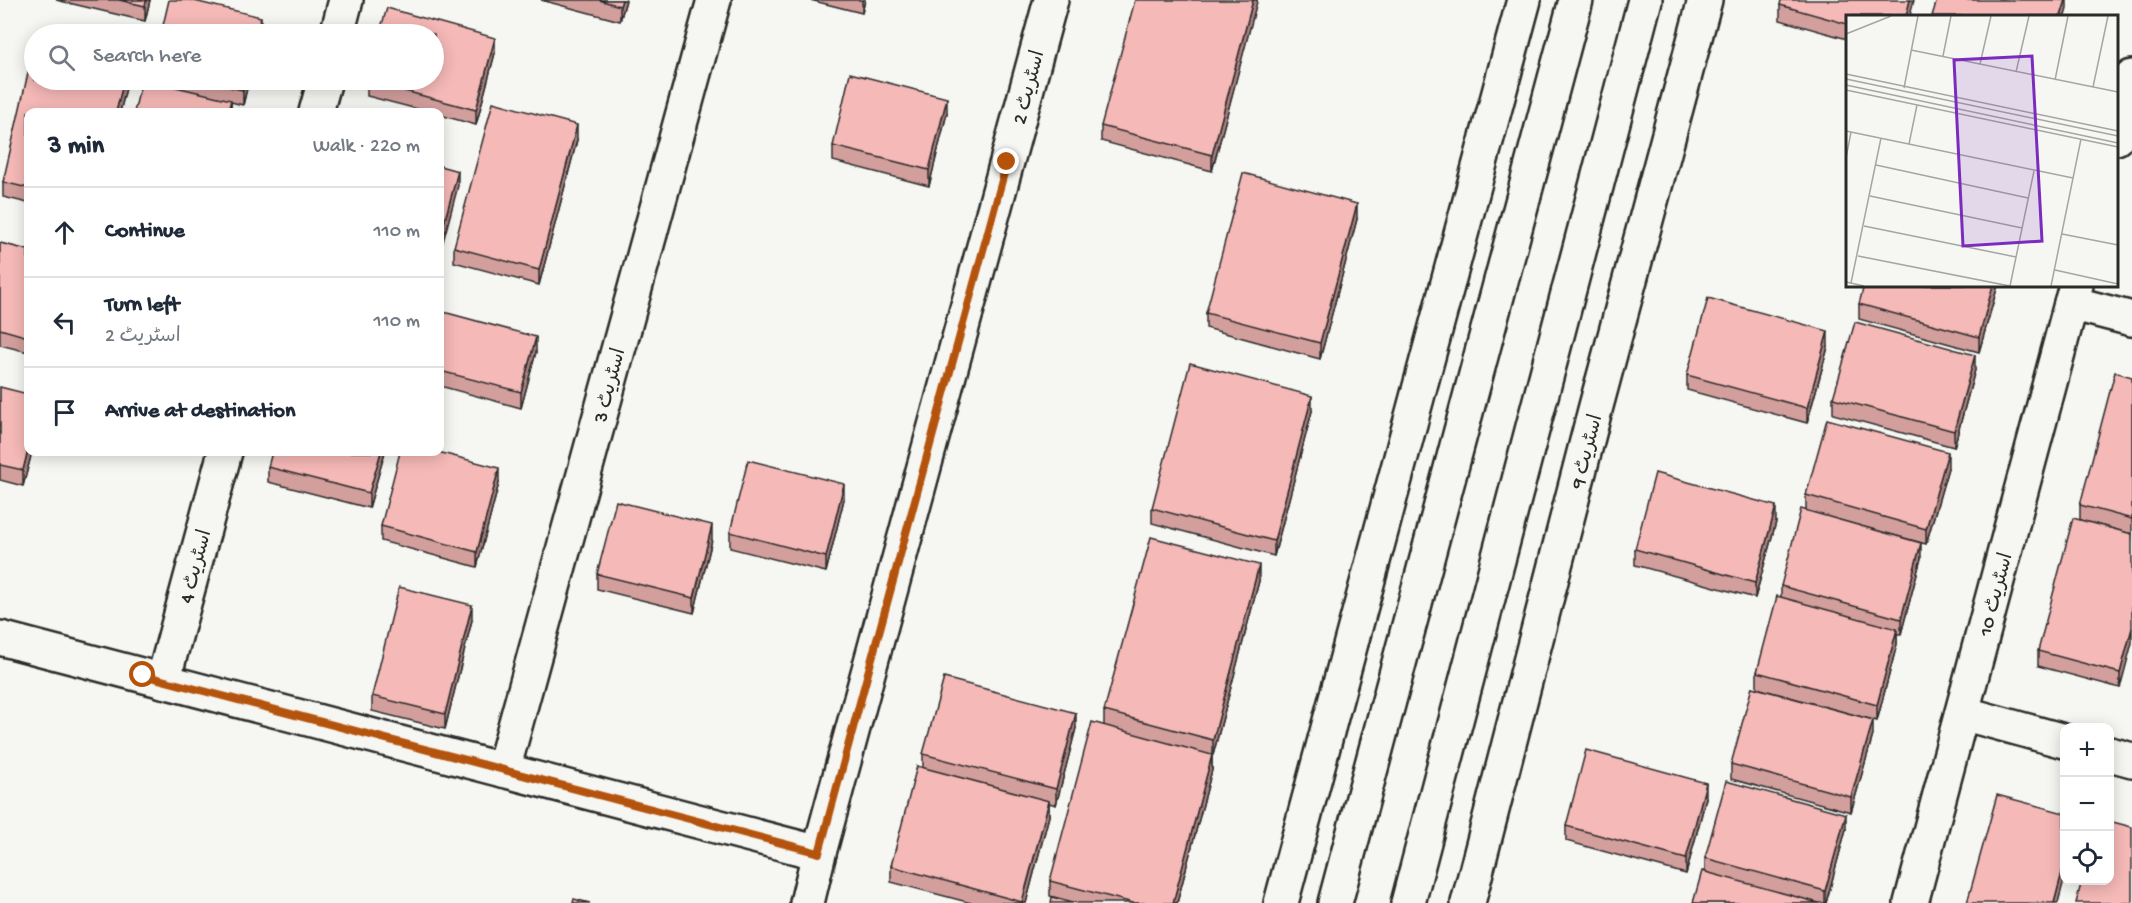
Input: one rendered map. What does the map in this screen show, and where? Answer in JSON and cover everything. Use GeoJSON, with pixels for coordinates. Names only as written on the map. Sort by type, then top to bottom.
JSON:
{"type":"FeatureCollection","features":[{"type":"Feature","properties":{"kind":"street"},"geometry":{"type":"LineString","coordinates":[[340,24],[346,0]]}},
{"type":"Feature","properties":{"kind":"street","name":"اسٹریٹ 3"},"geometry":{"type":"LineString","coordinates":[[503,770],[714,0]]}},
{"type":"Feature","properties":{"kind":"street","name":"اسٹریٹ 2"},"geometry":{"type":"LineString","coordinates":[[807,903],[1050,0]]}},
{"type":"Feature","properties":{"kind":"street"},"geometry":{"type":"LineString","coordinates":[[1281,903],[1524,0]]}},
{"type":"Feature","properties":{"kind":"street"},"geometry":{"type":"LineString","coordinates":[[1335,903],[1576,0]]}},
{"type":"Feature","properties":{"kind":"street"},"geometry":{"type":"LineString","coordinates":[[1408,903],[1645,0]]}},
{"type":"Feature","properties":{"kind":"street","name":"اسٹریٹ 9"},"geometry":{"type":"LineString","coordinates":[[1468,903],[1592,421],[1705,0]]}},
{"type":"Feature","properties":{"kind":"street"},"geometry":{"type":"LineString","coordinates":[[2117,131],[2132,76]]}},
{"type":"Feature","properties":{"kind":"street"},"geometry":{"type":"LineString","coordinates":[[317,108],[322,90]]}},
{"type":"Feature","properties":{"kind":"street"},"geometry":{"type":"LineString","coordinates":[[2074,294],[2132,319]]}},
{"type":"Feature","properties":{"kind":"street","name":"اسٹریٹ 10"},"geometry":{"type":"LineString","coordinates":[[1911,903],[2074,294]]}},
{"type":"Feature","properties":{"kind":"street","name":"اسٹریٹ 4"},"geometry":{"type":"LineString","coordinates":[[163,681],[224,456]]}},
{"type":"Feature","properties":{"kind":"street"},"geometry":{"type":"LineString","coordinates":[[0,638],[819,853]]}},
{"type":"Feature","properties":{"kind":"street"},"geometry":{"type":"LineString","coordinates":[[1962,712],[2060,740]]}},
{"type":"Feature","properties":{"kind":"street"},"geometry":{"type":"LineString","coordinates":[[2114,755],[2132,760]]}},
{"type":"Feature","properties":{"kind":"building"},"geometry":{"type":"Polygon","coordinates":[[[119,0],[146,0],[145,6],[119,0]]]}},
{"type":"Feature","properties":{"kind":"building"},"geometry":{"type":"Polygon","coordinates":[[[169,0],[190,0],[261,17],[259,24],[163,24],[169,0]]]}},
{"type":"Feature","properties":{"kind":"building"},"geometry":{"type":"Polygon","coordinates":[[[599,0],[622,0],[620,6],[599,0]]]}},
{"type":"Feature","properties":{"kind":"building"},"geometry":{"type":"Polygon","coordinates":[[[1135,0],[1253,0],[1212,155],[1101,126],[1135,0]]]}},
{"type":"Feature","properties":{"kind":"building"},"geometry":{"type":"Polygon","coordinates":[[[1781,0],[1910,0],[1906,15],[1846,15],[1846,24],[1780,5],[1781,0]]]}},
{"type":"Feature","properties":{"kind":"building"},"geometry":{"type":"Polygon","coordinates":[[[1937,0],[2066,0],[2061,15],[1932,15],[1937,0]]]}},
{"type":"Feature","properties":{"kind":"building"},"geometry":{"type":"Polygon","coordinates":[[[387,8],[495,38],[476,110],[401,90],[444,90],[444,24],[382,24],[387,8]]]}},
{"type":"Feature","properties":{"kind":"building"},"geometry":{"type":"Polygon","coordinates":[[[850,73],[947,98],[929,170],[833,146],[850,73]]]}},
{"type":"Feature","properties":{"kind":"building"},"geometry":{"type":"Polygon","coordinates":[[[24,90],[122,90],[117,108],[24,108],[24,187],[3,182],[24,90]]]}},
{"type":"Feature","properties":{"kind":"building"},"geometry":{"type":"Polygon","coordinates":[[[140,90],[188,90],[231,100],[229,108],[135,108],[140,90]]]}},
{"type":"Feature","properties":{"kind":"building"},"geometry":{"type":"Polygon","coordinates":[[[493,102],[577,125],[539,270],[454,247],[493,102]]]}},
{"type":"Feature","properties":{"kind":"building"},"geometry":{"type":"Polygon","coordinates":[[[444,167],[458,171],[444,223],[444,167]]]}},
{"type":"Feature","properties":{"kind":"building"},"geometry":{"type":"Polygon","coordinates":[[[1243,173],[1357,204],[1320,343],[1206,313],[1243,173]]]}},
{"type":"Feature","properties":{"kind":"building"},"geometry":{"type":"Polygon","coordinates":[[[0,243],[24,249],[24,336],[0,329],[0,243]]]}},
{"type":"Feature","properties":{"kind":"building"},"geometry":{"type":"Polygon","coordinates":[[[1864,286],[1993,286],[1979,337],[1859,304],[1864,286]]]}},
{"type":"Feature","properties":{"kind":"building"},"geometry":{"type":"Polygon","coordinates":[[[1708,298],[1828,331],[1807,408],[1687,375],[1708,298]]]}},
{"type":"Feature","properties":{"kind":"building"},"geometry":{"type":"Polygon","coordinates":[[[444,312],[536,337],[521,392],[444,372],[444,312]]]}},
{"type":"Feature","properties":{"kind":"building"},"geometry":{"type":"Polygon","coordinates":[[[1855,322],[1975,355],[1954,431],[1833,398],[1855,322]]]}},
{"type":"Feature","properties":{"kind":"building"},"geometry":{"type":"Polygon","coordinates":[[[1190,363],[1312,396],[1274,541],[1152,508],[1190,363]]]}},
{"type":"Feature","properties":{"kind":"building"},"geometry":{"type":"Polygon","coordinates":[[[2115,372],[2132,377],[2132,519],[2080,505],[2115,372]]]}},
{"type":"Feature","properties":{"kind":"building"},"geometry":{"type":"Polygon","coordinates":[[[0,387],[24,393],[24,456],[26,456],[23,470],[0,465],[0,387]]]}},
{"type":"Feature","properties":{"kind":"building"},"geometry":{"type":"Polygon","coordinates":[[[1827,419],[1948,452],[1926,529],[1806,495],[1827,419]]]}},
{"type":"Feature","properties":{"kind":"building"},"geometry":{"type":"Polygon","coordinates":[[[444,454],[499,468],[477,552],[381,526],[399,456],[444,456],[444,454]]]}},
{"type":"Feature","properties":{"kind":"building"},"geometry":{"type":"Polygon","coordinates":[[[271,456],[380,456],[369,493],[268,467],[271,456]]]}},
{"type":"Feature","properties":{"kind":"building"},"geometry":{"type":"Polygon","coordinates":[[[748,460],[844,484],[826,557],[730,532],[748,460]]]}},
{"type":"Feature","properties":{"kind":"building"},"geometry":{"type":"Polygon","coordinates":[[[1655,473],[1776,506],[1755,583],[1635,549],[1655,473]]]}},
{"type":"Feature","properties":{"kind":"building"},"geometry":{"type":"Polygon","coordinates":[[[616,501],[712,525],[694,598],[597,574],[616,501]]]}},
{"type":"Feature","properties":{"kind":"building"},"geometry":{"type":"Polygon","coordinates":[[[1801,509],[1921,543],[1901,619],[1781,586],[1801,509]]]}},
{"type":"Feature","properties":{"kind":"building"},"geometry":{"type":"Polygon","coordinates":[[[2073,518],[2132,534],[2132,628],[2120,673],[2038,651],[2073,518]]]}},
{"type":"Feature","properties":{"kind":"building"},"geometry":{"type":"Polygon","coordinates":[[[1151,537],[1259,565],[1213,740],[1104,711],[1151,537]]]}},
{"type":"Feature","properties":{"kind":"building"},"geometry":{"type":"Polygon","coordinates":[[[399,587],[472,605],[445,714],[372,696],[399,587]]]}},
{"type":"Feature","properties":{"kind":"building"},"geometry":{"type":"Polygon","coordinates":[[[1777,596],[1897,629],[1877,705],[1757,672],[1777,596]]]}},
{"type":"Feature","properties":{"kind":"building"},"geometry":{"type":"Polygon","coordinates":[[[944,678],[1076,713],[1056,789],[923,754],[944,678]]]}},
{"type":"Feature","properties":{"kind":"building"},"geometry":{"type":"Polygon","coordinates":[[[1752,687],[1873,720],[1851,797],[1731,764],[1752,687]]]}},
{"type":"Feature","properties":{"kind":"building"},"geometry":{"type":"Polygon","coordinates":[[[1092,722],[1212,755],[1173,903],[1133,903],[1050,881],[1092,722]]]}},
{"type":"Feature","properties":{"kind":"building"},"geometry":{"type":"Polygon","coordinates":[[[1586,750],[1706,783],[1686,859],[1566,826],[1586,750]]]}},
{"type":"Feature","properties":{"kind":"building"},"geometry":{"type":"Polygon","coordinates":[[[917,766],[1049,801],[1022,902],[891,866],[917,766]]]}},
{"type":"Feature","properties":{"kind":"building"},"geometry":{"type":"Polygon","coordinates":[[[1726,781],[1846,814],[1825,891],[1705,858],[1726,781]]]}},
{"type":"Feature","properties":{"kind":"building"},"geometry":{"type":"Polygon","coordinates":[[[1997,795],[2060,812],[2060,880],[2054,903],[1967,903],[1997,795]]]}},
{"type":"Feature","properties":{"kind":"building"},"geometry":{"type":"Polygon","coordinates":[[[2114,822],[2132,827],[2132,903],[2076,903],[2081,885],[2114,885],[2114,822]]]}},
{"type":"Feature","properties":{"kind":"building"},"geometry":{"type":"Polygon","coordinates":[[[1702,871],[1819,903],[1693,903],[1702,871]]]}},
{"type":"Feature","properties":{"kind":"building"},"geometry":{"type":"Polygon","coordinates":[[[1052,897],[1073,903],[1051,903],[1052,897]]]}},
{"type":"Feature","properties":{"kind":"building"},"geometry":{"type":"Polygon","coordinates":[[[574,899],[590,903],[573,903],[574,899]]]}},
{"type":"Feature","properties":{"kind":"route"},"geometry":{"type":"LineString","coordinates":[[143,675],[819,853],[1007,162]]}}]}
